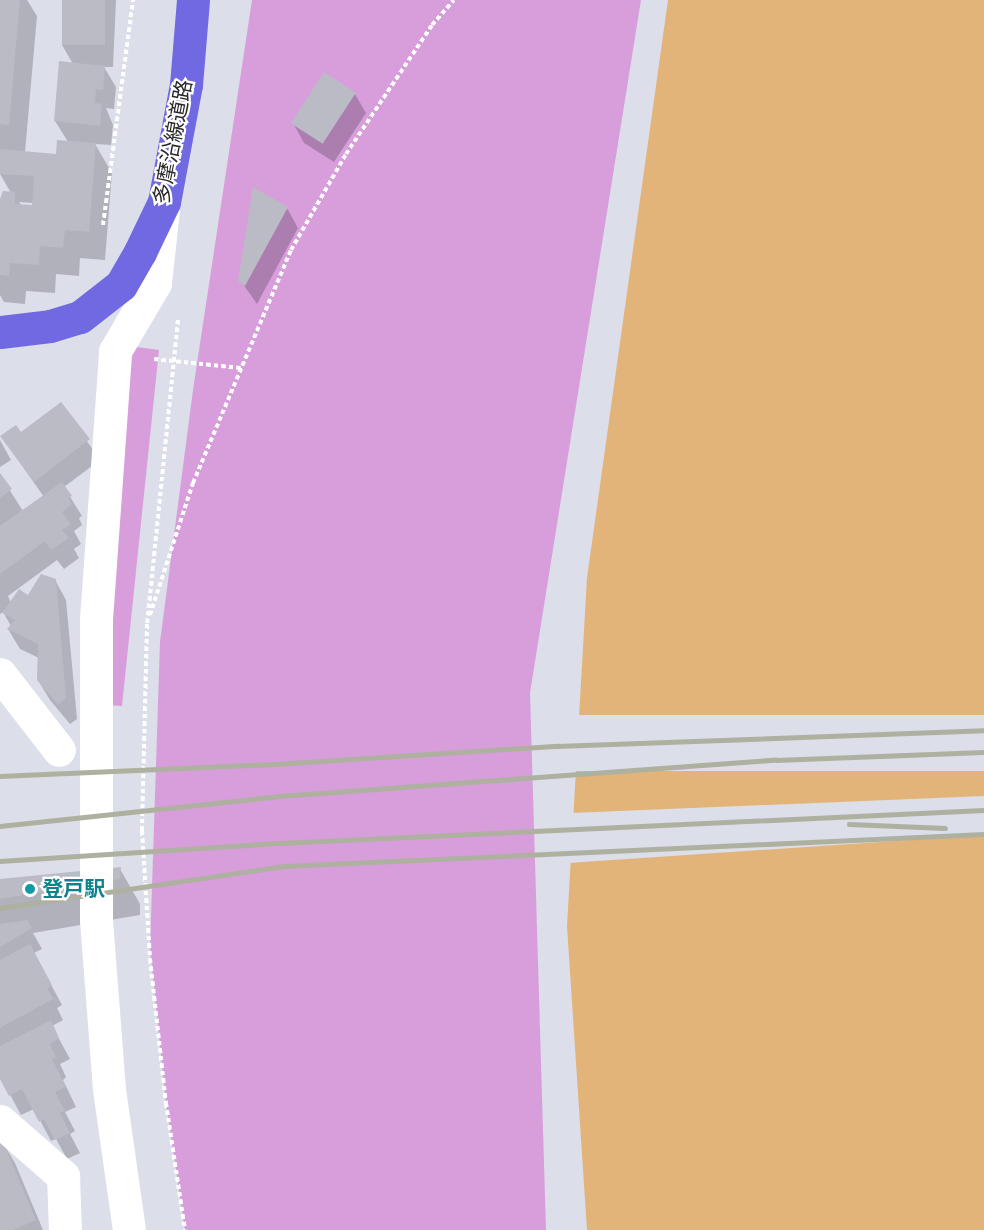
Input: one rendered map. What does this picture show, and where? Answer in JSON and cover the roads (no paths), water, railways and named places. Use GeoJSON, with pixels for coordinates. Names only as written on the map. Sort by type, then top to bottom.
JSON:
{"type":"FeatureCollection","features":[{"type":"Feature","properties":{"kind":"main road","name":"多摩沿線道路"},"geometry":{"type":"LineString","coordinates":[[0,332],[50,326],[81,317],[121,285],[164,202],[186,85],[193,0]]}},
{"type":"Feature","properties":{"kind":"street"},"geometry":{"type":"LineString","coordinates":[[129,1230],[109,1089],[96,920],[96,618],[115,351],[155,283],[164,202]]}},
{"type":"Feature","properties":{"kind":"street"},"geometry":{"type":"LineString","coordinates":[[0,674],[11,708],[59,750]]}},
{"type":"Feature","properties":{"kind":"street"},"geometry":{"type":"LineString","coordinates":[[0,1121],[63,1176],[65,1230]]}},
{"type":"Feature","properties":{"kind":"railway"},"geometry":{"type":"LineString","coordinates":[[0,776],[275,764],[557,746],[984,730]]}},
{"type":"Feature","properties":{"kind":"railway"},"geometry":{"type":"LineString","coordinates":[[0,826],[280,796],[776,760],[984,752]]}},
{"type":"Feature","properties":{"kind":"railway"},"geometry":{"type":"LineString","coordinates":[[0,861],[280,843],[984,810]]}},
{"type":"Feature","properties":{"kind":"railway"},"geometry":{"type":"LineString","coordinates":[[849,824],[945,828]]}},
{"type":"Feature","properties":{"kind":"railway"},"geometry":{"type":"LineString","coordinates":[[0,908],[284,866],[984,834]]}},
{"type":"Feature","properties":{"kind":"place","name":"登戸駅"},"geometry":{"type":"Point","coordinates":[30,889]}}]}
